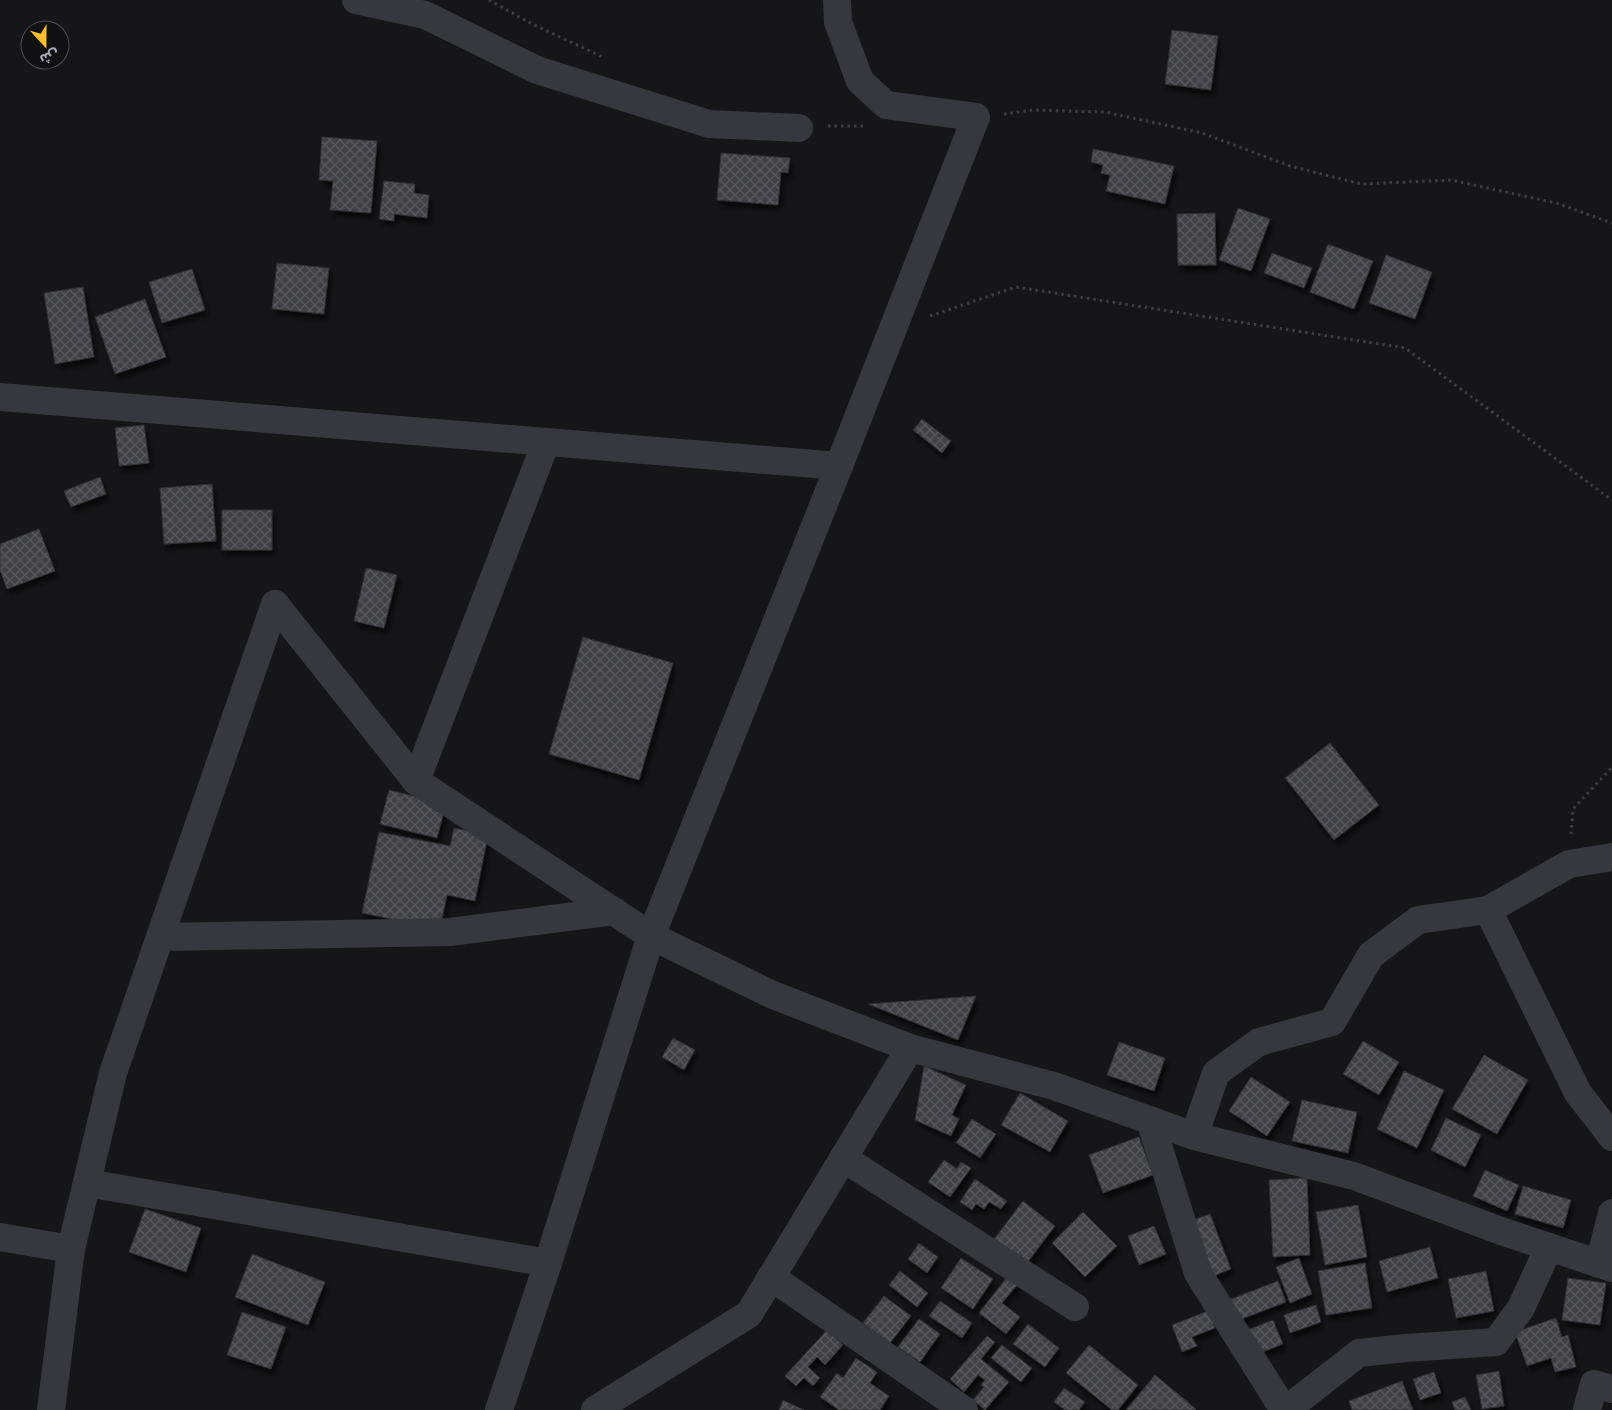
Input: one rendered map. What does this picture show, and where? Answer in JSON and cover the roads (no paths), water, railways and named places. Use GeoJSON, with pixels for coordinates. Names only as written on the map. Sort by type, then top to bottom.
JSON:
{"type":"FeatureCollection","features":[{"type":"Feature","properties":{"kind":"street"},"geometry":{"type":"LineString","coordinates":[[356,0],[424,15],[537,70],[709,124],[799,128]]}},
{"type":"Feature","properties":{"kind":"street"},"geometry":{"type":"LineString","coordinates":[[499,1410],[548,1263],[651,936],[976,117],[886,105],[860,81],[838,22],[837,0]]}},
{"type":"Feature","properties":{"kind":"street"},"geometry":{"type":"LineString","coordinates":[[0,397],[839,466]]}},
{"type":"Feature","properties":{"kind":"street"},"geometry":{"type":"LineString","coordinates":[[416,781],[546,442]]}},
{"type":"Feature","properties":{"kind":"street"},"geometry":{"type":"LineString","coordinates":[[51,1410],[72,1249],[112,1073],[275,604],[416,781],[651,936],[773,995],[910,1048],[1054,1086],[1194,1136],[1354,1176],[1501,1231],[1605,1266],[1612,1213]]}},
{"type":"Feature","properties":{"kind":"street"},"geometry":{"type":"LineString","coordinates":[[1194,1136],[1216,1074],[1260,1042],[1332,1022],[1371,955],[1418,920],[1488,910],[1569,864],[1612,857]]}},
{"type":"Feature","properties":{"kind":"street"},"geometry":{"type":"LineString","coordinates":[[1488,910],[1578,1093],[1612,1137]]}},
{"type":"Feature","properties":{"kind":"street"},"geometry":{"type":"LineString","coordinates":[[160,937],[450,932],[614,911]]}},
{"type":"Feature","properties":{"kind":"street"},"geometry":{"type":"LineString","coordinates":[[595,1410],[749,1314],[910,1048]]}},
{"type":"Feature","properties":{"kind":"street"},"geometry":{"type":"LineString","coordinates":[[1150,1120],[1198,1273],[1290,1409],[1359,1353],[1496,1342],[1521,1308],[1549,1247]]}},
{"type":"Feature","properties":{"kind":"street"},"geometry":{"type":"LineString","coordinates":[[843,1158],[1075,1307]]}},
{"type":"Feature","properties":{"kind":"street"},"geometry":{"type":"LineString","coordinates":[[87,1183],[548,1263]]}},
{"type":"Feature","properties":{"kind":"street"},"geometry":{"type":"LineString","coordinates":[[0,1237],[72,1249]]}},
{"type":"Feature","properties":{"kind":"street"},"geometry":{"type":"LineString","coordinates":[[771,1277],[964,1410]]}},
{"type":"Feature","properties":{"kind":"street"},"geometry":{"type":"LineString","coordinates":[[1587,1410],[1594,1384],[1612,1389]]}}]}
